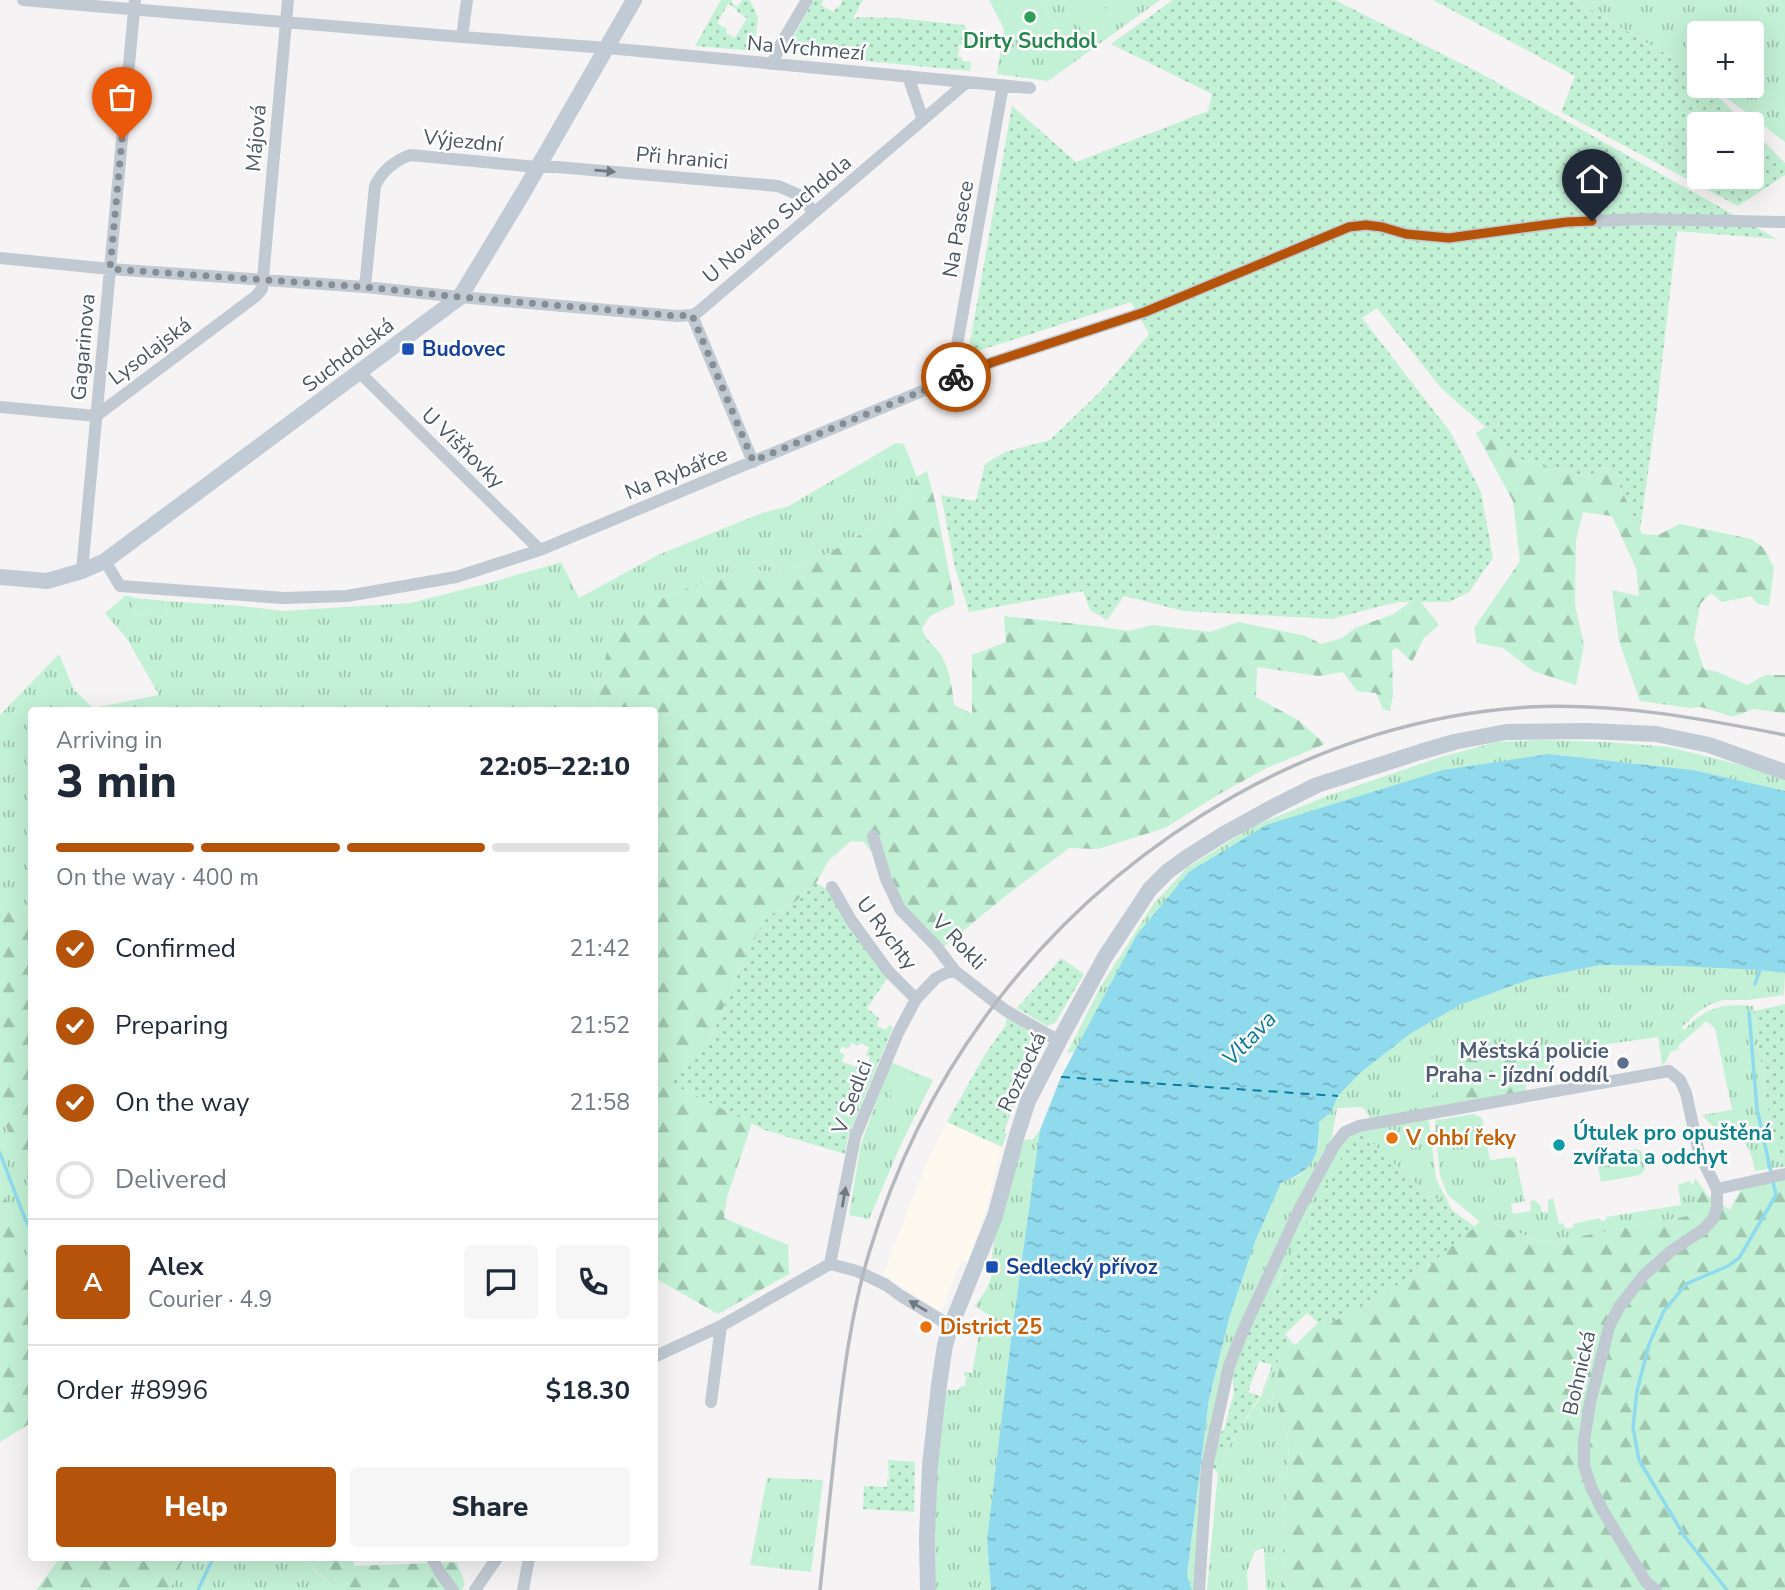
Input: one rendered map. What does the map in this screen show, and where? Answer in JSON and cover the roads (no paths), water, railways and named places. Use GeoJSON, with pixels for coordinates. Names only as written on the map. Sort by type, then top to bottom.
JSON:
{"type":"FeatureCollection","features":[{"type":"Feature","properties":{"kind":"main road","name":"Suchdolská"},"geometry":{"type":"LineString","coordinates":[[0,577],[47,581],[105,561],[460,297],[634,0]]}},
{"type":"Feature","properties":{"kind":"main road","name":"Roztocká"},"geometry":{"type":"LineString","coordinates":[[928,1590],[930,1465],[945,1345],[951,1326],[995,1216],[1028,1101],[1105,957],[1150,889],[1189,856],[1224,834],[1317,785],[1454,742],[1506,732],[1589,731],[1656,734],[1709,745],[1785,772]]}},
{"type":"Feature","properties":{"kind":"street","name":"Na Vrchmezí"},"geometry":{"type":"LineString","coordinates":[[23,0],[134,5],[286,22],[607,48],[1030,89]]}},
{"type":"Feature","properties":{"kind":"street","name":"Májová"},"geometry":{"type":"LineString","coordinates":[[264,279],[288,0]]}},
{"type":"Feature","properties":{"kind":"street"},"geometry":{"type":"LineString","coordinates":[[462,37],[467,0]]}},
{"type":"Feature","properties":{"kind":"street"},"geometry":{"type":"LineString","coordinates":[[772,64],[807,0]]}},
{"type":"Feature","properties":{"kind":"street","name":"Gagarinova"},"geometry":{"type":"LineString","coordinates":[[82,571],[134,5]]}},
{"type":"Feature","properties":{"kind":"street"},"geometry":{"type":"LineString","coordinates":[[908,76],[923,120]]}},
{"type":"Feature","properties":{"kind":"street","name":"U Nového Suchdola"},"geometry":{"type":"LineString","coordinates":[[692,315],[967,82]]}},
{"type":"Feature","properties":{"kind":"street","name":"Na Pasece"},"geometry":{"type":"LineString","coordinates":[[951,379],[1003,85]]}},
{"type":"Feature","properties":{"kind":"street","name":"Výjezdní"},"geometry":{"type":"LineString","coordinates":[[365,287],[375,186],[379,176],[399,159],[410,155],[537,167]]}},
{"type":"Feature","properties":{"kind":"street","name":"Při hranici"},"geometry":{"type":"LineString","coordinates":[[537,167],[778,186],[799,195],[814,212]]}},
{"type":"Feature","properties":{"kind":"street","name":"Na Rybářce"},"geometry":{"type":"LineString","coordinates":[[105,561],[120,586],[283,598],[347,596],[445,579],[540,550],[993,362],[1145,312],[1349,227],[1366,225],[1406,234],[1449,238],[1567,222],[1642,219],[1785,222]]}},
{"type":"Feature","properties":{"kind":"street"},"geometry":{"type":"LineString","coordinates":[[0,258],[110,269],[365,287],[677,316],[692,315],[753,461]]}},
{"type":"Feature","properties":{"kind":"street","name":"Lysolajská"},"geometry":{"type":"LineString","coordinates":[[96,416],[256,296],[262,289],[264,279]]}},
{"type":"Feature","properties":{"kind":"street","name":"U Višňovky"},"geometry":{"type":"LineString","coordinates":[[359,373],[540,550]]}},
{"type":"Feature","properties":{"kind":"street"},"geometry":{"type":"LineString","coordinates":[[0,407],[96,416]]}},
{"type":"Feature","properties":{"kind":"street","name":"V Rokli"},"geometry":{"type":"LineString","coordinates":[[873,836],[886,879],[900,909],[936,946],[955,971],[1004,1010],[1059,1041]]}},
{"type":"Feature","properties":{"kind":"street","name":"U Rychty"},"geometry":{"type":"LineString","coordinates":[[832,887],[851,920],[888,971],[916,999]]}},
{"type":"Feature","properties":{"kind":"street","name":"V Sedlci"},"geometry":{"type":"LineString","coordinates":[[830,1264],[855,1136],[898,1033],[916,999],[936,978],[955,971]]}},
{"type":"Feature","properties":{"kind":"street"},"geometry":{"type":"LineString","coordinates":[[1199,1590],[1207,1467],[1229,1366],[1300,1208],[1335,1146],[1346,1132],[1359,1126],[1669,1071],[1680,1080],[1686,1093],[1699,1153],[1717,1189],[1776,1176]]}},
{"type":"Feature","properties":{"kind":"street","name":"Bohnická"},"geometry":{"type":"LineString","coordinates":[[1656,1590],[1639,1570],[1591,1487],[1584,1465],[1584,1441],[1609,1326],[1619,1307],[1644,1275],[1713,1219],[1717,1206],[1717,1189]]}},
{"type":"Feature","properties":{"kind":"street"},"geometry":{"type":"LineString","coordinates":[[658,1355],[721,1326],[830,1264],[857,1271],[886,1285],[951,1326]]}},
{"type":"Feature","properties":{"kind":"street"},"geometry":{"type":"LineString","coordinates":[[711,1402],[721,1326]]}},
{"type":"Feature","properties":{"kind":"street"},"geometry":{"type":"LineString","coordinates":[[434,1561],[453,1590]]}},
{"type":"Feature","properties":{"kind":"street"},"geometry":{"type":"LineString","coordinates":[[475,1590],[495,1561]]}},
{"type":"Feature","properties":{"kind":"street"},"geometry":{"type":"LineString","coordinates":[[523,1590],[528,1561]]}},
{"type":"Feature","properties":{"kind":"water","name":"Vltava"},"geometry":{"type":"Polygon","coordinates":[[[1549,754],[1693,770],[1785,791],[1785,973],[1679,966],[1600,965],[1528,980],[1460,1005],[1410,1034],[1360,1073],[1338,1096],[1331,1112],[1319,1122],[1318,1144],[1313,1160],[1308,1167],[1281,1183],[1256,1239],[1230,1315],[1209,1399],[1187,1575],[1192,1590],[991,1590],[987,1540],[1040,1130],[1061,1077],[1136,936],[1189,872],[1266,825],[1443,770],[1549,754]]]}},
{"type":"Feature","properties":{"kind":"waterway"},"geometry":{"type":"LineString","coordinates":[[1755,984],[1759,966]]}},
{"type":"Feature","properties":{"kind":"waterway"},"geometry":{"type":"LineString","coordinates":[[1727,1590],[1685,1537],[1639,1460],[1633,1427],[1637,1391],[1649,1344],[1664,1311],[1686,1284],[1728,1266],[1739,1258],[1776,1195],[1757,1109],[1749,1012]]}},
{"type":"Feature","properties":{"kind":"waterway"},"geometry":{"type":"LineString","coordinates":[[0,1153],[28,1224]]}},
{"type":"Feature","properties":{"kind":"waterway"},"geometry":{"type":"LineString","coordinates":[[198,1590],[212,1561]]}},
{"type":"Feature","properties":{"kind":"railway"},"geometry":{"type":"LineString","coordinates":[[820,1590],[852,1322],[869,1253],[894,1181],[926,1113],[963,1048],[1007,988],[1056,933],[1110,882],[1170,837],[1234,796],[1268,778],[1340,747],[1414,724],[1490,710],[1562,706],[1658,713],[1785,735]]}},
{"type":"Feature","properties":{"kind":"place","name":"Dirty Suchdol"},"geometry":{"type":"Point","coordinates":[1030,17]}},
{"type":"Feature","properties":{"kind":"place","name":"Budovec"},"geometry":{"type":"Point","coordinates":[408,349]}},
{"type":"Feature","properties":{"kind":"place","name":"Městská policie Praha - jízdní oddíl"},"geometry":{"type":"Point","coordinates":[1623,1063]}},
{"type":"Feature","properties":{"kind":"place","name":"V ohbí řeky"},"geometry":{"type":"Point","coordinates":[1392,1138]}},
{"type":"Feature","properties":{"kind":"place","name":"Útulek pro opuštěná zvířata a odchyt"},"geometry":{"type":"Point","coordinates":[1559,1145]}},
{"type":"Feature","properties":{"kind":"place","name":"Sedlecký přívoz"},"geometry":{"type":"Point","coordinates":[992,1267]}},
{"type":"Feature","properties":{"kind":"place","name":"District 25"},"geometry":{"type":"Point","coordinates":[926,1327]}}]}
